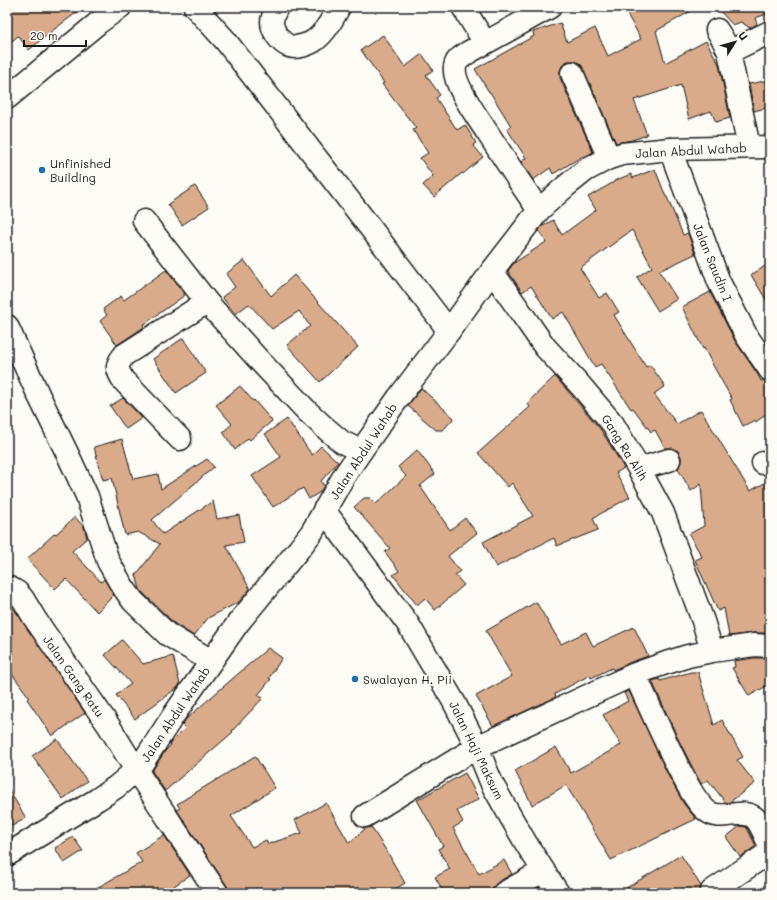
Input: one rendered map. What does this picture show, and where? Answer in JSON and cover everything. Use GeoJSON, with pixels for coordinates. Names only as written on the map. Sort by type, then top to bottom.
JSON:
{"type":"FeatureCollection","features":[{"type":"Feature","properties":{"kind":"street"},"geometry":{"type":"LineString","coordinates":[[195,7],[229,46],[449,331]]}},
{"type":"Feature","properties":{"kind":"street"},"geometry":{"type":"LineString","coordinates":[[277,7],[272,21],[275,33],[280,40],[290,47],[310,44],[318,38],[339,7]]}},
{"type":"Feature","properties":{"kind":"street"},"geometry":{"type":"LineString","coordinates":[[463,7],[485,43]]}},
{"type":"Feature","properties":{"kind":"street"},"geometry":{"type":"LineString","coordinates":[[539,210],[509,167],[466,100],[456,77],[455,66],[459,58],[550,7]]}},
{"type":"Feature","properties":{"kind":"street"},"geometry":{"type":"LineString","coordinates":[[7,98],[113,9]]}},
{"type":"Feature","properties":{"kind":"street"},"geometry":{"type":"LineString","coordinates":[[717,30],[729,52],[749,147]]}},
{"type":"Feature","properties":{"kind":"street"},"geometry":{"type":"LineString","coordinates":[[729,52],[770,32]]}},
{"type":"Feature","properties":{"kind":"street"},"geometry":{"type":"LineString","coordinates":[[572,73],[608,158]]}},
{"type":"Feature","properties":{"kind":"street","name":"Jalan Abdul Wahab"},"geometry":{"type":"LineString","coordinates":[[7,855],[98,799],[136,770],[143,762],[173,716],[238,624],[312,532],[361,451],[399,397],[539,210],[586,170],[608,158],[622,154],[670,149],[770,147]]}},
{"type":"Feature","properties":{"kind":"street","name":"Jalan Saudin I"},"geometry":{"type":"LineString","coordinates":[[670,149],[719,282],[746,335],[770,370]]}},
{"type":"Feature","properties":{"kind":"street"},"geometry":{"type":"LineString","coordinates":[[144,221],[207,302],[306,410],[342,442],[361,451]]}},
{"type":"Feature","properties":{"kind":"street","name":"Gang Ra Alih"},"geometry":{"type":"LineString","coordinates":[[492,271],[545,347],[592,398],[613,424],[663,513],[703,621],[712,651]]}},
{"type":"Feature","properties":{"kind":"street"},"geometry":{"type":"LineString","coordinates":[[180,439],[123,380],[118,370],[118,363],[124,355],[207,302]]}},
{"type":"Feature","properties":{"kind":"street"},"geometry":{"type":"LineString","coordinates":[[7,326],[87,496],[108,561],[121,584],[133,601],[166,634],[211,661]]}},
{"type":"Feature","properties":{"kind":"street"},"geometry":{"type":"LineString","coordinates":[[639,469],[669,460]]}},
{"type":"Feature","properties":{"kind":"street","name":"Jalan Haji Maksum"},"geometry":{"type":"LineString","coordinates":[[324,510],[408,624],[454,702],[477,747],[492,784],[527,845],[558,893]]}},
{"type":"Feature","properties":{"kind":"street","name":"Jalan Gang Ratu"},"geometry":{"type":"LineString","coordinates":[[7,588],[17,592],[23,599],[35,619],[109,726],[136,770],[217,893]]}},
{"type":"Feature","properties":{"kind":"street"},"geometry":{"type":"LineString","coordinates":[[365,816],[477,747],[635,674],[666,662],[688,656],[768,643]]}},
{"type":"Feature","properties":{"kind":"street"},"geometry":{"type":"LineString","coordinates":[[635,674],[671,753],[697,800],[707,811],[715,815],[750,815],[758,823],[769,842],[712,891]]}},
{"type":"Feature","properties":{"kind":"street"},"geometry":{"type":"LineString","coordinates":[[504,893],[543,871]]}},
{"type":"Feature","properties":{"kind":"building"},"geometry":{"type":"Polygon","coordinates":[[[7,7],[84,7],[29,50],[18,36],[7,45],[7,7]]]}},
{"type":"Feature","properties":{"kind":"building"},"geometry":{"type":"Polygon","coordinates":[[[623,7],[698,7],[656,31],[665,63],[706,41],[719,64],[730,118],[716,122],[711,111],[689,119],[681,85],[634,100],[647,135],[616,143],[583,68],[579,63],[567,61],[562,66],[560,78],[593,152],[584,157],[583,156],[553,174],[550,168],[533,180],[521,162],[526,158],[507,129],[511,126],[475,69],[534,36],[533,32],[560,23],[567,42],[595,28],[608,56],[641,39],[623,7]]]}},
{"type":"Feature","properties":{"kind":"building"},"geometry":{"type":"Polygon","coordinates":[[[716,7],[770,7],[770,13],[755,18],[757,24],[750,28],[741,22],[733,25],[716,7]]]}},
{"type":"Feature","properties":{"kind":"building"},"geometry":{"type":"Polygon","coordinates":[[[383,35],[405,67],[422,54],[433,70],[426,75],[440,95],[436,98],[457,130],[465,125],[476,143],[473,145],[483,157],[434,197],[423,185],[433,176],[420,158],[428,153],[413,130],[416,128],[382,84],[384,83],[361,50],[383,35]]]}},
{"type":"Feature","properties":{"kind":"building"},"geometry":{"type":"Polygon","coordinates":[[[770,80],[770,107],[754,111],[749,84],[770,80]]]}},
{"type":"Feature","properties":{"kind":"building"},"geometry":{"type":"Polygon","coordinates":[[[655,169],[683,235],[688,233],[695,254],[659,271],[677,299],[658,311],[637,277],[652,267],[632,230],[580,268],[599,298],[607,293],[619,312],[614,315],[646,367],[650,365],[665,386],[654,394],[677,424],[701,410],[750,491],[770,480],[770,633],[752,633],[729,636],[724,608],[718,611],[695,560],[702,557],[689,534],[704,526],[701,484],[691,491],[678,469],[681,462],[681,457],[678,451],[672,448],[665,448],[655,430],[651,432],[633,408],[631,409],[601,364],[595,367],[563,312],[552,319],[531,286],[522,292],[508,271],[514,263],[546,242],[539,231],[541,227],[553,220],[562,235],[596,210],[588,197],[614,181],[631,174],[633,178],[655,169]]]}},
{"type":"Feature","properties":{"kind":"building"},"geometry":{"type":"Polygon","coordinates":[[[195,186],[209,207],[182,225],[168,204],[195,186]]]}},
{"type":"Feature","properties":{"kind":"building"},"geometry":{"type":"Polygon","coordinates":[[[244,260],[271,296],[294,275],[358,347],[320,382],[287,345],[310,326],[299,311],[272,329],[249,304],[235,314],[222,297],[235,287],[226,274],[244,260]]]}},
{"type":"Feature","properties":{"kind":"building"},"geometry":{"type":"Polygon","coordinates":[[[770,263],[770,306],[751,275],[770,263]]]}},
{"type":"Feature","properties":{"kind":"building"},"geometry":{"type":"Polygon","coordinates":[[[166,270],[185,295],[143,325],[144,327],[117,345],[100,321],[107,315],[103,309],[121,296],[124,300],[166,270]]]}},
{"type":"Feature","properties":{"kind":"building"},"geometry":{"type":"Polygon","coordinates":[[[710,292],[735,341],[761,381],[763,380],[770,382],[770,411],[756,422],[755,420],[743,426],[730,400],[732,399],[704,348],[703,349],[682,307],[710,292]]]}},
{"type":"Feature","properties":{"kind":"building"},"geometry":{"type":"Polygon","coordinates":[[[183,338],[206,373],[176,393],[153,359],[183,338]]]}},
{"type":"Feature","properties":{"kind":"building"},"geometry":{"type":"Polygon","coordinates":[[[555,376],[601,430],[624,468],[616,473],[630,497],[593,518],[598,530],[557,546],[554,538],[496,567],[483,542],[533,516],[512,483],[508,487],[478,453],[530,407],[527,403],[555,376]]]}},
{"type":"Feature","properties":{"kind":"building"},"geometry":{"type":"Polygon","coordinates":[[[240,386],[272,421],[250,440],[248,438],[235,450],[223,432],[232,424],[216,405],[240,386]]]}},
{"type":"Feature","properties":{"kind":"building"},"geometry":{"type":"Polygon","coordinates":[[[421,388],[454,418],[443,430],[436,430],[408,406],[421,388]]]}},
{"type":"Feature","properties":{"kind":"building"},"geometry":{"type":"Polygon","coordinates":[[[123,398],[142,418],[126,429],[110,406],[123,398]]]}},
{"type":"Feature","properties":{"kind":"building"},"geometry":{"type":"Polygon","coordinates":[[[287,419],[312,455],[321,446],[338,462],[321,481],[324,486],[320,492],[309,499],[303,488],[273,507],[252,476],[281,457],[265,434],[287,419]]]}},
{"type":"Feature","properties":{"kind":"building"},"geometry":{"type":"Polygon","coordinates":[[[122,439],[133,479],[158,474],[161,489],[207,459],[214,467],[152,520],[163,534],[213,501],[217,519],[239,515],[244,542],[226,545],[250,589],[239,602],[208,618],[194,636],[175,624],[140,589],[136,575],[160,544],[138,532],[125,535],[112,478],[103,480],[94,447],[122,439]]]}},
{"type":"Feature","properties":{"kind":"building"},"geometry":{"type":"Polygon","coordinates":[[[417,450],[435,474],[420,486],[450,530],[465,518],[477,533],[448,556],[460,571],[455,575],[464,585],[435,610],[425,598],[417,605],[393,575],[399,571],[385,552],[390,548],[354,507],[364,498],[370,498],[376,504],[406,476],[398,467],[417,450]]]}},
{"type":"Feature","properties":{"kind":"building"},"geometry":{"type":"Polygon","coordinates":[[[75,517],[84,527],[87,538],[72,551],[101,582],[104,579],[114,595],[97,612],[66,579],[55,589],[27,559],[75,517]]]}},
{"type":"Feature","properties":{"kind":"building"},"geometry":{"type":"Polygon","coordinates":[[[7,601],[19,616],[85,713],[52,736],[27,699],[29,697],[7,667],[7,601]]]}},
{"type":"Feature","properties":{"kind":"building"},"geometry":{"type":"Polygon","coordinates":[[[536,602],[561,644],[586,632],[593,646],[634,627],[648,656],[613,670],[612,668],[591,678],[590,675],[555,694],[556,697],[493,726],[476,696],[512,676],[486,631],[536,602]]]}},
{"type":"Feature","properties":{"kind":"building"},"geometry":{"type":"Polygon","coordinates":[[[122,640],[143,664],[173,656],[180,684],[135,719],[116,695],[131,684],[105,655],[122,640]]]}},
{"type":"Feature","properties":{"kind":"building"},"geometry":{"type":"Polygon","coordinates":[[[268,648],[282,658],[269,678],[271,679],[258,695],[263,698],[232,731],[233,732],[165,791],[152,771],[171,745],[171,742],[185,728],[182,725],[186,719],[268,648]]]}},
{"type":"Feature","properties":{"kind":"building"},"geometry":{"type":"Polygon","coordinates":[[[754,658],[770,658],[770,684],[749,696],[732,668],[735,667],[734,661],[754,658]]]}},
{"type":"Feature","properties":{"kind":"building"},"geometry":{"type":"Polygon","coordinates":[[[691,672],[698,672],[714,725],[722,720],[743,757],[737,760],[755,783],[730,802],[726,803],[708,780],[701,784],[679,741],[652,681],[659,679],[660,681],[691,672]]]}},
{"type":"Feature","properties":{"kind":"building"},"geometry":{"type":"Polygon","coordinates":[[[629,691],[669,777],[684,804],[696,819],[611,860],[566,785],[532,805],[515,771],[556,747],[571,773],[621,745],[603,715],[628,701],[624,693],[629,691]]]}},
{"type":"Feature","properties":{"kind":"building"},"geometry":{"type":"Polygon","coordinates":[[[57,739],[87,781],[63,799],[32,756],[57,739]]]}},
{"type":"Feature","properties":{"kind":"building"},"geometry":{"type":"Polygon","coordinates":[[[255,756],[275,788],[231,816],[252,847],[266,840],[268,844],[302,833],[295,820],[326,803],[349,843],[366,828],[371,827],[405,883],[389,893],[229,893],[227,886],[177,810],[180,808],[177,804],[255,756]]]}},
{"type":"Feature","properties":{"kind":"building"},"geometry":{"type":"Polygon","coordinates":[[[465,773],[479,799],[457,811],[463,822],[453,828],[479,874],[504,860],[512,874],[498,882],[493,887],[492,893],[444,893],[435,877],[450,869],[438,849],[443,846],[417,800],[465,773]]]}},
{"type":"Feature","properties":{"kind":"building"},"geometry":{"type":"Polygon","coordinates":[[[7,787],[26,818],[7,829],[7,787]]]}},
{"type":"Feature","properties":{"kind":"building"},"geometry":{"type":"Polygon","coordinates":[[[740,826],[747,828],[756,846],[740,857],[726,837],[740,826]]]}},
{"type":"Feature","properties":{"kind":"building"},"geometry":{"type":"Polygon","coordinates":[[[164,835],[190,875],[174,886],[177,893],[88,893],[142,862],[136,853],[164,835]]]}},
{"type":"Feature","properties":{"kind":"building"},"geometry":{"type":"Polygon","coordinates":[[[73,837],[83,851],[64,863],[55,848],[73,837]]]}},
{"type":"Feature","properties":{"kind":"building"},"geometry":{"type":"Polygon","coordinates":[[[681,855],[701,886],[700,893],[618,893],[681,855]]]}},
{"type":"Feature","properties":{"kind":"place","name":"Unfinished Building"},"geometry":{"type":"Point","coordinates":[42,170]}},
{"type":"Feature","properties":{"kind":"place","name":"Swalayan H. Pii"},"geometry":{"type":"Point","coordinates":[355,679]}}]}
